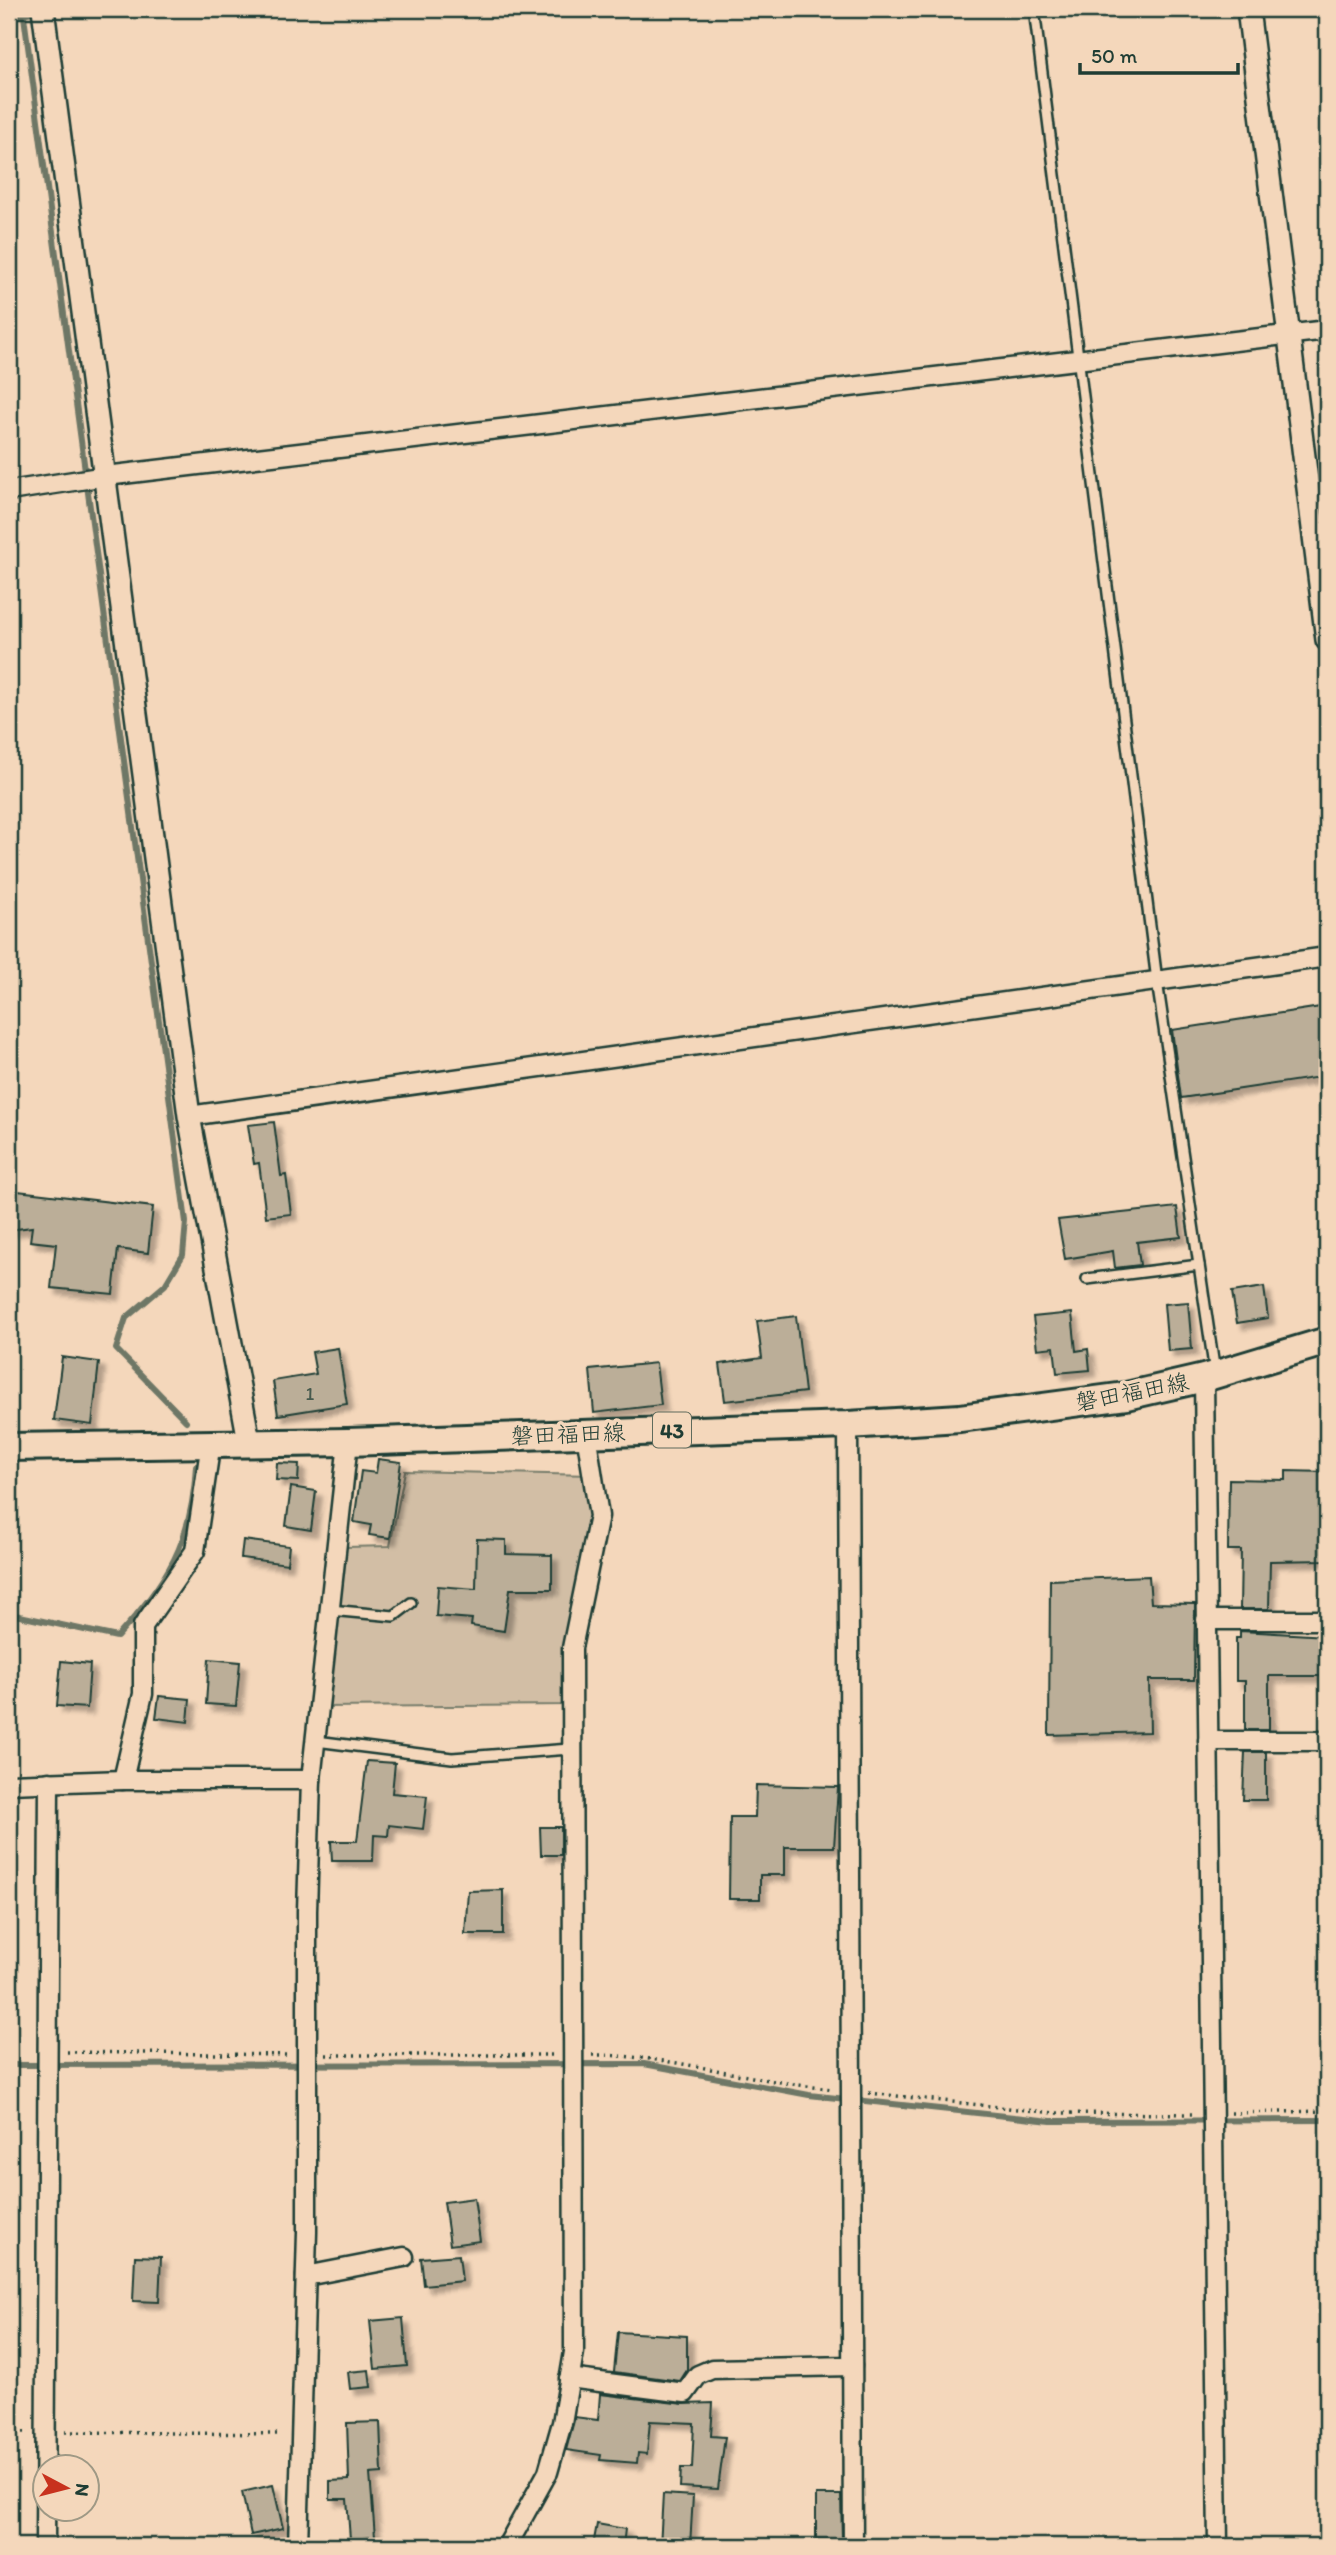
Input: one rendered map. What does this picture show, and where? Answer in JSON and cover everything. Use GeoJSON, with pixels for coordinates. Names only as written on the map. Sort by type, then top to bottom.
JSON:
{"type":"FeatureCollection","features":[{"type":"Feature","properties":{"kind":"main road","name":"磐田福田線"},"geometry":{"type":"LineString","coordinates":[[9,1447],[248,1441],[348,1442],[848,1425],[960,1418],[1126,1396],[1209,1377],[1327,1341]]}},
{"type":"Feature","properties":{"kind":"street"},"geometry":{"type":"LineString","coordinates":[[1248,9],[1327,640]]}},
{"type":"Feature","properties":{"kind":"street"},"geometry":{"type":"LineString","coordinates":[[43,15],[189,1116],[248,1441]]}},
{"type":"Feature","properties":{"kind":"street"},"geometry":{"type":"LineString","coordinates":[[9,491],[106,476],[1327,330]]}},
{"type":"Feature","properties":{"kind":"street"},"geometry":{"type":"LineString","coordinates":[[189,1116],[1327,957]]}},
{"type":"Feature","properties":{"kind":"street"},"geometry":{"type":"LineString","coordinates":[[1209,1377],[1206,1620],[1218,2546]]}},
{"type":"Feature","properties":{"kind":"street"},"geometry":{"type":"LineString","coordinates":[[848,1425],[853,2546]]}},
{"type":"Feature","properties":{"kind":"street"},"geometry":{"type":"LineString","coordinates":[[507,2546],[548,2472],[562,2423],[574,2352],[570,1749],[572,1648],[599,1516],[586,1433]]}},
{"type":"Feature","properties":{"kind":"street"},"geometry":{"type":"LineString","coordinates":[[123,1780],[143,1694],[143,1626],[195,1551],[211,1442]]}},
{"type":"Feature","properties":{"kind":"street"},"geometry":{"type":"LineString","coordinates":[[298,2546],[306,2276],[309,2064],[307,1911],[311,1780],[348,1442]]}},
{"type":"Feature","properties":{"kind":"street"},"geometry":{"type":"LineString","coordinates":[[1206,1620],[1327,1620]]}},
{"type":"Feature","properties":{"kind":"street"},"geometry":{"type":"LineString","coordinates":[[1208,1741],[1327,1741]]}},
{"type":"Feature","properties":{"kind":"street"},"geometry":{"type":"LineString","coordinates":[[9,1784],[123,1780],[311,1780]]}},
{"type":"Feature","properties":{"kind":"street"},"geometry":{"type":"LineString","coordinates":[[45,2546],[49,1782]]}},
{"type":"Feature","properties":{"kind":"street"},"geometry":{"type":"LineString","coordinates":[[306,2276],[404,2257]]}},
{"type":"Feature","properties":{"kind":"street"},"geometry":{"type":"LineString","coordinates":[[569,2378],[685,2393],[698,2375],[712,2369],[852,2366]]}},
{"type":"Feature","properties":{"kind":"lane"},"geometry":{"type":"LineString","coordinates":[[1034,9],[1157,981],[1199,1265],[1209,1377]]}},
{"type":"Feature","properties":{"kind":"lane"},"geometry":{"type":"LineString","coordinates":[[1087,1279],[1199,1265]]}},
{"type":"Feature","properties":{"kind":"lane"},"geometry":{"type":"LineString","coordinates":[[330,1611],[394,1616],[411,1603]]}},
{"type":"Feature","properties":{"kind":"lane"},"geometry":{"type":"LineString","coordinates":[[316,1741],[452,1758],[570,1749]]}},
{"type":"Feature","properties":{"kind":"path"},"geometry":{"type":"LineString","coordinates":[[48,2052],[309,2064],[573,2064],[644,2057],[783,2085],[1054,2113],[1213,2122],[1327,2111]]}},
{"type":"Feature","properties":{"kind":"path"},"geometry":{"type":"LineString","coordinates":[[9,2432],[301,2434]]}},
{"type":"Feature","properties":{"kind":"shaded area"},"geometry":{"type":"Polygon","coordinates":[[[405,1471],[593,1475],[596,1533],[571,1705],[320,1707],[346,1547],[390,1546],[405,1471]]]}},
{"type":"Feature","properties":{"kind":"building"},"geometry":{"type":"Polygon","coordinates":[[[1327,1006],[1327,1076],[1181,1098],[1172,1030],[1327,1006]]]}},
{"type":"Feature","properties":{"kind":"building"},"geometry":{"type":"Polygon","coordinates":[[[274,1122],[281,1176],[286,1175],[291,1214],[266,1217],[259,1163],[254,1164],[248,1125],[274,1122]]]}},
{"type":"Feature","properties":{"kind":"building"},"geometry":{"type":"Polygon","coordinates":[[[9,1190],[153,1207],[148,1253],[118,1249],[113,1294],[51,1288],[56,1244],[30,1241],[32,1227],[9,1230],[9,1190]]]}},
{"type":"Feature","properties":{"kind":"building"},"geometry":{"type":"Polygon","coordinates":[[[1177,1207],[1181,1237],[1137,1242],[1140,1265],[1115,1268],[1113,1251],[1065,1259],[1058,1220],[1177,1207]]]}},
{"type":"Feature","properties":{"kind":"building"},"geometry":{"type":"Polygon","coordinates":[[[1264,1287],[1268,1318],[1237,1323],[1232,1292],[1264,1287]]]}},
{"type":"Feature","properties":{"kind":"building"},"geometry":{"type":"Polygon","coordinates":[[[1188,1302],[1192,1349],[1168,1351],[1164,1304],[1188,1302]]]}},
{"type":"Feature","properties":{"kind":"building"},"geometry":{"type":"Polygon","coordinates":[[[1072,1313],[1076,1351],[1088,1349],[1090,1370],[1057,1373],[1054,1347],[1037,1349],[1033,1317],[1072,1313]]]}},
{"type":"Feature","properties":{"kind":"building"},"geometry":{"type":"Polygon","coordinates":[[[796,1316],[805,1392],[725,1401],[720,1364],[762,1358],[757,1321],[796,1316]]]}},
{"type":"Feature","properties":{"kind":"building"},"geometry":{"type":"Polygon","coordinates":[[[338,1348],[347,1404],[278,1415],[273,1381],[316,1374],[312,1352],[338,1348]]]}},
{"type":"Feature","properties":{"kind":"building"},"geometry":{"type":"Polygon","coordinates":[[[62,1357],[99,1362],[92,1425],[54,1420],[62,1357]]]}},
{"type":"Feature","properties":{"kind":"building"},"geometry":{"type":"Polygon","coordinates":[[[656,1363],[661,1405],[594,1413],[590,1370],[656,1363]]]}},
{"type":"Feature","properties":{"kind":"building"},"geometry":{"type":"Polygon","coordinates":[[[378,1459],[401,1462],[390,1538],[369,1535],[371,1525],[354,1522],[361,1471],[376,1473],[378,1459]]]}},
{"type":"Feature","properties":{"kind":"building"},"geometry":{"type":"Polygon","coordinates":[[[277,1463],[299,1464],[298,1481],[276,1480],[277,1463]]]}},
{"type":"Feature","properties":{"kind":"building"},"geometry":{"type":"Polygon","coordinates":[[[1286,1471],[1327,1472],[1327,1560],[1270,1561],[1269,1609],[1240,1609],[1241,1550],[1228,1550],[1229,1479],[1286,1480],[1286,1471]]]}},
{"type":"Feature","properties":{"kind":"building"},"geometry":{"type":"Polygon","coordinates":[[[291,1487],[316,1491],[311,1530],[286,1526],[291,1487]]]}},
{"type":"Feature","properties":{"kind":"building"},"geometry":{"type":"Polygon","coordinates":[[[477,1539],[506,1540],[506,1554],[552,1555],[552,1589],[510,1589],[504,1631],[471,1626],[472,1619],[436,1616],[438,1586],[476,1589],[477,1539]]]}},
{"type":"Feature","properties":{"kind":"building"},"geometry":{"type":"Polygon","coordinates":[[[243,1540],[289,1546],[287,1564],[241,1558],[243,1540]]]}},
{"type":"Feature","properties":{"kind":"building"},"geometry":{"type":"Polygon","coordinates":[[[1149,1576],[1151,1603],[1195,1604],[1194,1680],[1149,1680],[1150,1732],[1049,1735],[1050,1580],[1149,1576]]]}},
{"type":"Feature","properties":{"kind":"building"},"geometry":{"type":"Polygon","coordinates":[[[1240,1631],[1327,1636],[1327,1676],[1269,1676],[1269,1730],[1245,1730],[1245,1681],[1236,1681],[1236,1638],[1240,1638],[1240,1631]]]}},
{"type":"Feature","properties":{"kind":"building"},"geometry":{"type":"Polygon","coordinates":[[[209,1659],[240,1662],[236,1706],[206,1704],[209,1659]]]}},
{"type":"Feature","properties":{"kind":"building"},"geometry":{"type":"Polygon","coordinates":[[[61,1661],[90,1664],[87,1708],[57,1706],[61,1661]]]}},
{"type":"Feature","properties":{"kind":"building"},"geometry":{"type":"Polygon","coordinates":[[[159,1696],[190,1699],[188,1722],[156,1718],[159,1696]]]}},
{"type":"Feature","properties":{"kind":"building"},"geometry":{"type":"Polygon","coordinates":[[[1245,1752],[1266,1752],[1266,1800],[1243,1800],[1245,1752]]]}},
{"type":"Feature","properties":{"kind":"building"},"geometry":{"type":"Polygon","coordinates":[[[367,1761],[395,1763],[392,1793],[427,1796],[423,1829],[389,1825],[388,1836],[374,1835],[373,1861],[332,1861],[331,1841],[357,1841],[367,1761]]]}},
{"type":"Feature","properties":{"kind":"building"},"geometry":{"type":"Polygon","coordinates":[[[756,1785],[838,1787],[834,1847],[785,1847],[785,1875],[760,1875],[760,1899],[729,1899],[730,1817],[755,1817],[756,1785]]]}},
{"type":"Feature","properties":{"kind":"building"},"geometry":{"type":"Polygon","coordinates":[[[540,1827],[561,1827],[561,1855],[541,1855],[540,1827]]]}},
{"type":"Feature","properties":{"kind":"building"},"geometry":{"type":"Polygon","coordinates":[[[503,1890],[503,1934],[465,1934],[468,1891],[503,1890]]]}},
{"type":"Feature","properties":{"kind":"building"},"geometry":{"type":"Polygon","coordinates":[[[474,2198],[480,2241],[450,2245],[444,2202],[474,2198]]]}},
{"type":"Feature","properties":{"kind":"building"},"geometry":{"type":"Polygon","coordinates":[[[459,2255],[462,2281],[424,2285],[421,2258],[459,2255]]]}},
{"type":"Feature","properties":{"kind":"building"},"geometry":{"type":"Polygon","coordinates":[[[135,2256],[161,2257],[159,2302],[133,2301],[135,2256]]]}},
{"type":"Feature","properties":{"kind":"building"},"geometry":{"type":"Polygon","coordinates":[[[403,2318],[407,2366],[375,2369],[370,2321],[403,2318]]]}},
{"type":"Feature","properties":{"kind":"building"},"geometry":{"type":"Polygon","coordinates":[[[618,2332],[687,2336],[687,2370],[680,2381],[614,2372],[618,2332]]]}},
{"type":"Feature","properties":{"kind":"building"},"geometry":{"type":"Polygon","coordinates":[[[369,2370],[371,2387],[350,2389],[348,2372],[369,2370]]]}},
{"type":"Feature","properties":{"kind":"building"},"geometry":{"type":"Polygon","coordinates":[[[600,2394],[684,2404],[713,2403],[711,2436],[725,2437],[718,2489],[680,2487],[681,2468],[692,2468],[694,2423],[650,2421],[647,2454],[638,2453],[637,2463],[600,2460],[601,2455],[566,2450],[575,2417],[598,2420],[600,2394]]]}},
{"type":"Feature","properties":{"kind":"building"},"geometry":{"type":"Polygon","coordinates":[[[380,2422],[382,2473],[370,2474],[375,2537],[350,2539],[347,2499],[330,2499],[330,2481],[349,2480],[347,2423],[380,2422]]]}},
{"type":"Feature","properties":{"kind":"building"},"geometry":{"type":"Polygon","coordinates":[[[273,2485],[283,2528],[251,2535],[242,2492],[273,2485]]]}},
{"type":"Feature","properties":{"kind":"building"},"geometry":{"type":"Polygon","coordinates":[[[663,2494],[693,2496],[690,2546],[660,2546],[663,2494]]]}},
{"type":"Feature","properties":{"kind":"building"},"geometry":{"type":"Polygon","coordinates":[[[816,2495],[841,2495],[842,2539],[816,2539],[816,2495]]]}},
{"type":"Feature","properties":{"kind":"building"},"geometry":{"type":"Polygon","coordinates":[[[597,2524],[625,2529],[623,2546],[593,2546],[597,2524]]]}},
{"type":"Feature","properties":{"kind":"waterway"},"geometry":{"type":"LineString","coordinates":[[23,9],[186,1222],[183,1255],[165,1285],[126,1318],[116,1349],[186,1421]]}},
{"type":"Feature","properties":{"kind":"waterway"},"geometry":{"type":"LineString","coordinates":[[9,17],[41,10]]}},
{"type":"Feature","properties":{"kind":"waterway"},"geometry":{"type":"LineString","coordinates":[[9,1618],[15,1615],[117,1637],[150,1597],[174,1559],[189,1518],[196,1466]]}},
{"type":"Feature","properties":{"kind":"waterway"},"geometry":{"type":"LineString","coordinates":[[9,2065],[644,2064],[809,2095],[1051,2121],[1327,2120]]}}]}
